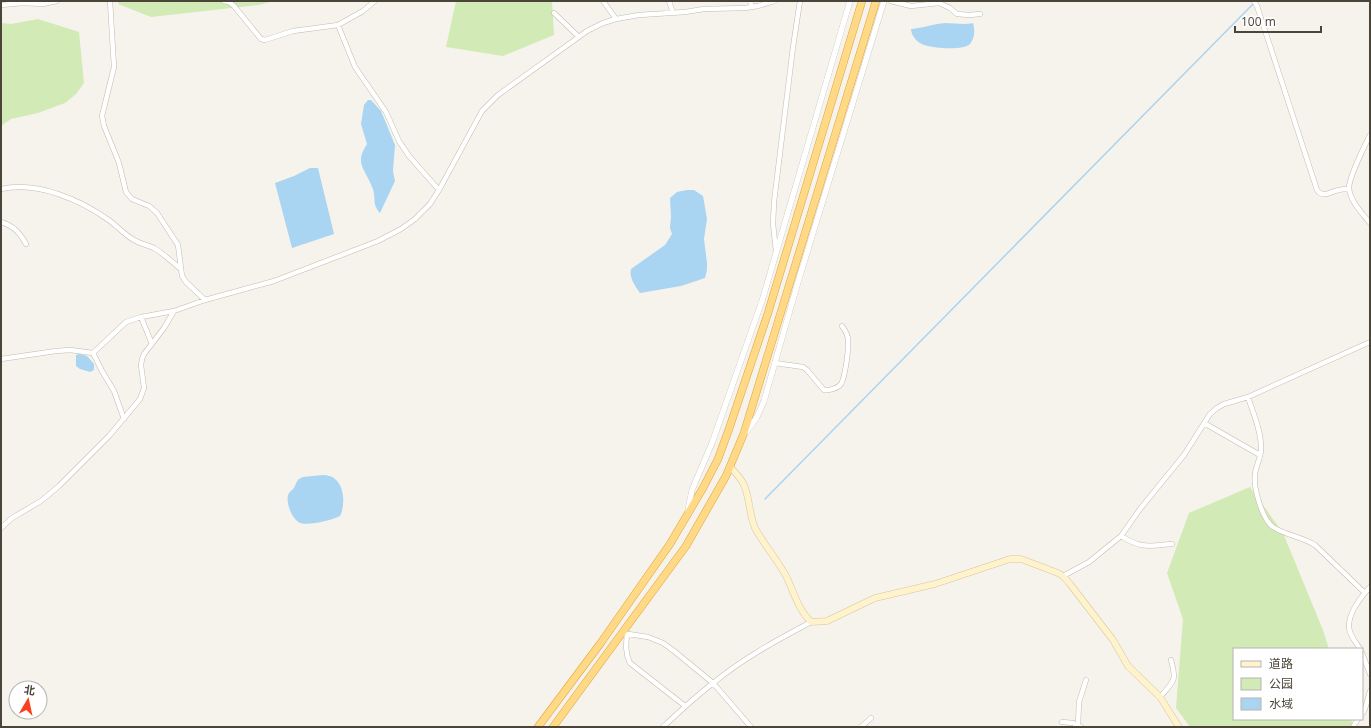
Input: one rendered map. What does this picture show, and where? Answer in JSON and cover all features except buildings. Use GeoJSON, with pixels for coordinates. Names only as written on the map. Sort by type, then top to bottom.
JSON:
{"type":"FeatureCollection","features":[{"type":"Feature","properties":{"kind":"highway"},"geometry":{"type":"LineString","coordinates":[[538,727],[600,644],[670,544],[718,459],[768,313],[862,1]]}},
{"type":"Feature","properties":{"kind":"highway"},"geometry":{"type":"LineString","coordinates":[[553,727],[625,633],[686,546],[711,504],[730,467],[744,433],[876,1]]}},
{"type":"Feature","properties":{"kind":"main road"},"geometry":{"type":"LineString","coordinates":[[730,467],[744,484],[751,520],[755,528],[786,576],[798,606],[811,622],[827,621],[875,598],[935,584],[1010,559],[1021,559],[1063,576],[1113,640],[1128,666],[1160,697],[1179,727]]}},
{"type":"Feature","properties":{"kind":"street"},"geometry":{"type":"LineString","coordinates":[[1,5],[23,3],[43,4],[56,1]]}},
{"type":"Feature","properties":{"kind":"street"},"geometry":{"type":"LineString","coordinates":[[110,1],[114,67],[102,116],[104,126],[119,163],[126,192],[132,199],[149,206],[157,213],[176,240],[181,269],[186,282],[205,300]]}},
{"type":"Feature","properties":{"kind":"street"},"geometry":{"type":"LineString","coordinates":[[224,1],[229,2],[234,6],[261,39],[265,40],[269,40],[293,31],[338,25],[363,11],[375,1]]}},
{"type":"Feature","properties":{"kind":"street"},"geometry":{"type":"LineString","coordinates":[[603,1],[616,19]]}},
{"type":"Feature","properties":{"kind":"street"},"geometry":{"type":"LineString","coordinates":[[668,1],[673,13]]}},
{"type":"Feature","properties":{"kind":"street"},"geometry":{"type":"LineString","coordinates":[[750,1],[752,7]]}},
{"type":"Feature","properties":{"kind":"street"},"geometry":{"type":"LineString","coordinates":[[1,359],[56,351],[70,350],[93,352],[126,322],[141,317],[174,311],[205,300],[274,281],[378,241],[401,229],[415,219],[430,204],[482,111],[488,104],[498,95],[586,31],[603,23],[639,15],[704,9],[752,7],[774,1]]}},
{"type":"Feature","properties":{"kind":"street"},"geometry":{"type":"LineString","coordinates":[[776,251],[773,224],[774,202],[800,1]]}},
{"type":"Feature","properties":{"kind":"street"},"geometry":{"type":"LineString","coordinates":[[687,516],[692,490],[728,400],[762,300],[850,1]]}},
{"type":"Feature","properties":{"kind":"street"},"geometry":{"type":"LineString","coordinates":[[744,433],[761,410],[798,282],[884,1]]}},
{"type":"Feature","properties":{"kind":"street"},"geometry":{"type":"LineString","coordinates":[[891,1],[911,6],[940,3],[950,8],[957,14],[980,14]]}},
{"type":"Feature","properties":{"kind":"street"},"geometry":{"type":"LineString","coordinates":[[1254,1],[1257,6],[1319,194],[1323,195],[1340,189],[1349,189]]}},
{"type":"Feature","properties":{"kind":"street"},"geometry":{"type":"LineString","coordinates":[[554,13],[579,37]]}},
{"type":"Feature","properties":{"kind":"street"},"geometry":{"type":"LineString","coordinates":[[338,25],[355,67],[386,112],[399,142],[409,156],[439,190]]}},
{"type":"Feature","properties":{"kind":"street"},"geometry":{"type":"LineString","coordinates":[[1370,135],[1349,189],[1355,203],[1370,222]]}},
{"type":"Feature","properties":{"kind":"street"},"geometry":{"type":"LineString","coordinates":[[1,189],[30,188],[52,192],[80,202],[112,222],[134,240],[153,248],[181,269]]}},
{"type":"Feature","properties":{"kind":"street"},"geometry":{"type":"LineString","coordinates":[[1,222],[15,228],[21,234],[26,244]]}},
{"type":"Feature","properties":{"kind":"street"},"geometry":{"type":"LineString","coordinates":[[1,528],[12,518],[41,501],[59,486],[109,436],[140,399],[143,394],[144,382],[141,365],[142,359],[174,311]]}},
{"type":"Feature","properties":{"kind":"street"},"geometry":{"type":"LineString","coordinates":[[141,317],[152,344]]}},
{"type":"Feature","properties":{"kind":"street"},"geometry":{"type":"LineString","coordinates":[[775,363],[803,367],[824,390],[829,390],[840,385],[843,379],[848,345],[847,334],[842,326]]}},
{"type":"Feature","properties":{"kind":"street"},"geometry":{"type":"LineString","coordinates":[[1063,576],[1088,562],[1122,536],[1140,509],[1184,455],[1210,414],[1224,404],[1248,397],[1370,342]]}},
{"type":"Feature","properties":{"kind":"street"},"geometry":{"type":"LineString","coordinates":[[93,352],[114,391],[124,419]]}},
{"type":"Feature","properties":{"kind":"street"},"geometry":{"type":"LineString","coordinates":[[1248,397],[1258,427],[1262,447],[1255,470],[1255,481],[1262,511],[1267,521],[1273,527],[1315,545],[1365,592]]}},
{"type":"Feature","properties":{"kind":"street"},"geometry":{"type":"LineString","coordinates":[[1204,423],[1260,455]]}},
{"type":"Feature","properties":{"kind":"street"},"geometry":{"type":"LineString","coordinates":[[1122,536],[1141,546],[1172,544]]}},
{"type":"Feature","properties":{"kind":"street"},"geometry":{"type":"LineString","coordinates":[[1359,648],[1350,633],[1349,621],[1351,614],[1365,592],[1370,587]]}},
{"type":"Feature","properties":{"kind":"street"},"geometry":{"type":"LineString","coordinates":[[663,727],[685,706],[713,683],[758,651],[811,622]]}},
{"type":"Feature","properties":{"kind":"street"},"geometry":{"type":"LineString","coordinates":[[685,706],[630,663],[627,656],[625,633],[648,637],[663,643],[713,683],[751,727]]}},
{"type":"Feature","properties":{"kind":"street"},"geometry":{"type":"LineString","coordinates":[[1363,656],[1370,674]]}},
{"type":"Feature","properties":{"kind":"street"},"geometry":{"type":"LineString","coordinates":[[1160,697],[1174,679],[1171,660]]}},
{"type":"Feature","properties":{"kind":"street"},"geometry":{"type":"LineString","coordinates":[[1062,722],[1079,726],[1079,702],[1086,680]]}},
{"type":"Feature","properties":{"kind":"street"},"geometry":{"type":"LineString","coordinates":[[1363,712],[1370,691]]}},
{"type":"Feature","properties":{"kind":"street"},"geometry":{"type":"LineString","coordinates":[[861,727],[871,718]]}},
{"type":"Feature","properties":{"kind":"green space"},"geometry":{"type":"Polygon","coordinates":[[[119,1],[274,1],[259,5],[151,17],[118,4],[119,1]]]}},
{"type":"Feature","properties":{"kind":"green space"},"geometry":{"type":"Polygon","coordinates":[[[456,1],[552,1],[554,35],[503,56],[446,47],[456,1]]]}},
{"type":"Feature","properties":{"kind":"green space"},"geometry":{"type":"Polygon","coordinates":[[[38,19],[79,32],[84,83],[76,94],[65,103],[38,113],[11,119],[1,126],[1,23],[11,24],[38,19]]]}},
{"type":"Feature","properties":{"kind":"green space"},"geometry":{"type":"Polygon","coordinates":[[[1250,487],[1283,533],[1323,630],[1329,648],[1233,648],[1233,720],[1351,720],[1353,727],[1190,727],[1176,708],[1183,619],[1167,573],[1189,513],[1250,487]]]}},
{"type":"Feature","properties":{"kind":"water"},"geometry":{"type":"Polygon","coordinates":[[[945,23],[973,23],[974,34],[970,44],[961,48],[941,48],[928,46],[917,41],[911,32],[911,29],[945,23]]]}},
{"type":"Feature","properties":{"kind":"water"},"geometry":{"type":"Polygon","coordinates":[[[368,100],[371,100],[381,111],[395,145],[393,171],[395,181],[380,213],[377,209],[373,191],[361,161],[361,156],[367,144],[361,124],[364,105],[368,100]]]}},
{"type":"Feature","properties":{"kind":"water"},"geometry":{"type":"Polygon","coordinates":[[[310,168],[318,168],[334,234],[292,248],[275,183],[310,168]]]}},
{"type":"Feature","properties":{"kind":"water"},"geometry":{"type":"Polygon","coordinates":[[[694,190],[703,196],[707,219],[704,239],[707,263],[705,278],[681,286],[640,293],[634,285],[631,269],[665,245],[672,234],[670,228],[670,198],[677,192],[694,190]]]}},
{"type":"Feature","properties":{"kind":"water"},"geometry":{"type":"Polygon","coordinates":[[[80,354],[87,356],[94,364],[94,370],[90,372],[76,366],[76,355],[80,354]]]}},
{"type":"Feature","properties":{"kind":"water"},"geometry":{"type":"Polygon","coordinates":[[[323,475],[334,478],[341,487],[343,497],[342,512],[340,516],[332,519],[309,524],[300,523],[294,518],[290,511],[288,494],[300,479],[323,475]]]}},
{"type":"Feature","properties":{"kind":"waterway"},"geometry":{"type":"LineString","coordinates":[[765,499],[1253,4]]}}]}
